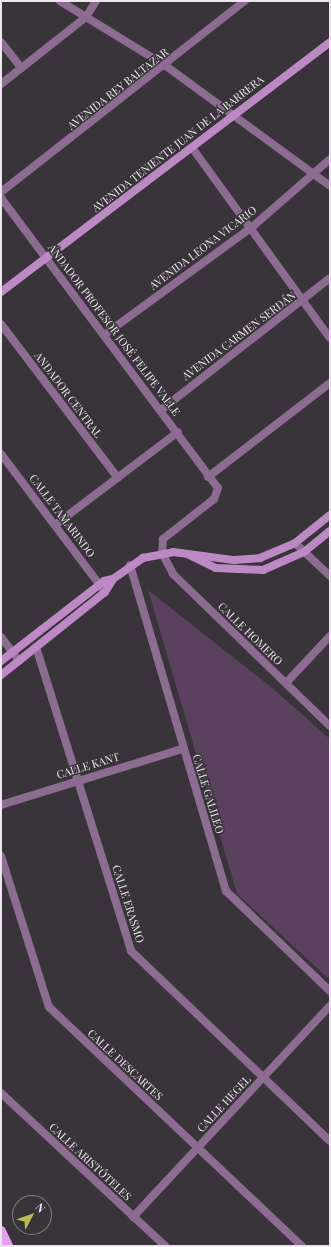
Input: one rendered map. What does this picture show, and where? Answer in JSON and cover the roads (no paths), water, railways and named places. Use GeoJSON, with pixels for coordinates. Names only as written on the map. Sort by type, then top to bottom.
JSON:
{"type":"FeatureCollection","features":[{"type":"Feature","properties":{"kind":"main road"},"geometry":{"type":"LineString","coordinates":[[1,1231],[8,1246]]}},
{"type":"Feature","properties":{"kind":"street"},"geometry":{"type":"LineString","coordinates":[[60,1],[166,66],[330,186]]}},
{"type":"Feature","properties":{"kind":"street"},"geometry":{"type":"LineString","coordinates":[[1,84],[86,17],[96,1]]}},
{"type":"Feature","properties":{"kind":"street","name":"AVENIDA REY BALTAZAR"},"geometry":{"type":"LineString","coordinates":[[1,192],[166,66],[245,1]]}},
{"type":"Feature","properties":{"kind":"street"},"geometry":{"type":"LineString","coordinates":[[1,42],[21,68]]}},
{"type":"Feature","properties":{"kind":"street","name":"AVENIDA TENIENTE JUAN DE LA BARRERA"},"geometry":{"type":"LineString","coordinates":[[1,292],[193,149],[233,114],[330,42]]}},
{"type":"Feature","properties":{"kind":"street"},"geometry":{"type":"LineString","coordinates":[[193,149],[305,300],[330,338]]}},
{"type":"Feature","properties":{"kind":"street","name":"AVENIDA LEONA VICARIO"},"geometry":{"type":"LineString","coordinates":[[104,335],[251,228],[311,173],[330,159]]}},
{"type":"Feature","properties":{"kind":"street","name":"ANDADOR PROFESOR JOSÉ FELIPE VALLE"},"geometry":{"type":"LineString","coordinates":[[1,198],[178,432],[208,477],[218,488],[216,496],[164,539],[162,553]]}},
{"type":"Feature","properties":{"kind":"street","name":"AVENIDA CARMEN SERDÁN"},"geometry":{"type":"LineString","coordinates":[[161,410],[305,300],[330,278]]}},
{"type":"Feature","properties":{"kind":"street","name":"ANDADOR CENTRAL"},"geometry":{"type":"LineString","coordinates":[[1,324],[118,478]]}},
{"type":"Feature","properties":{"kind":"street"},"geometry":{"type":"LineString","coordinates":[[208,477],[330,383]]}},
{"type":"Feature","properties":{"kind":"street"},"geometry":{"type":"LineString","coordinates":[[54,525],[178,432]]}},
{"type":"Feature","properties":{"kind":"street","name":"CALLE TAMARINDO"},"geometry":{"type":"LineString","coordinates":[[1,454],[105,592]]}},
{"type":"Feature","properties":{"kind":"street"},"geometry":{"type":"LineString","coordinates":[[1,675],[105,592],[113,579],[130,565],[162,553],[249,560],[272,556],[295,543],[330,515]]}},
{"type":"Feature","properties":{"kind":"street"},"geometry":{"type":"LineString","coordinates":[[187,554],[216,568],[247,572],[276,566],[304,552],[330,531]]}},
{"type":"Feature","properties":{"kind":"street"},"geometry":{"type":"LineString","coordinates":[[295,543],[330,576]]}},
{"type":"Feature","properties":{"kind":"street","name":"CALLE HOMERO"},"geometry":{"type":"LineString","coordinates":[[162,553],[183,585],[330,726]]}},
{"type":"Feature","properties":{"kind":"street","name":"CALLE GALILEO"},"geometry":{"type":"LineString","coordinates":[[130,565],[182,748],[226,891],[330,991]]}},
{"type":"Feature","properties":{"kind":"street"},"geometry":{"type":"LineString","coordinates":[[1,662],[99,584],[113,579]]}},
{"type":"Feature","properties":{"kind":"street"},"geometry":{"type":"LineString","coordinates":[[286,683],[330,636]]}},
{"type":"Feature","properties":{"kind":"street"},"geometry":{"type":"LineString","coordinates":[[1,637],[19,661]]}},
{"type":"Feature","properties":{"kind":"street","name":"CALLE ERASMO"},"geometry":{"type":"LineString","coordinates":[[36,647],[131,951],[262,1078],[330,1141]]}},
{"type":"Feature","properties":{"kind":"street","name":"CALLE KANT"},"geometry":{"type":"LineString","coordinates":[[1,805],[182,748]]}},
{"type":"Feature","properties":{"kind":"street","name":"CALLE DESCARTES"},"geometry":{"type":"LineString","coordinates":[[1,856],[49,1008],[302,1246]]}},
{"type":"Feature","properties":{"kind":"street","name":"CALLE HEGEL"},"geometry":{"type":"LineString","coordinates":[[133,1216],[330,1006]]}},
{"type":"Feature","properties":{"kind":"street","name":"CALLE ARISTÓTELES"},"geometry":{"type":"LineString","coordinates":[[1,1093],[165,1246]]}}]}
